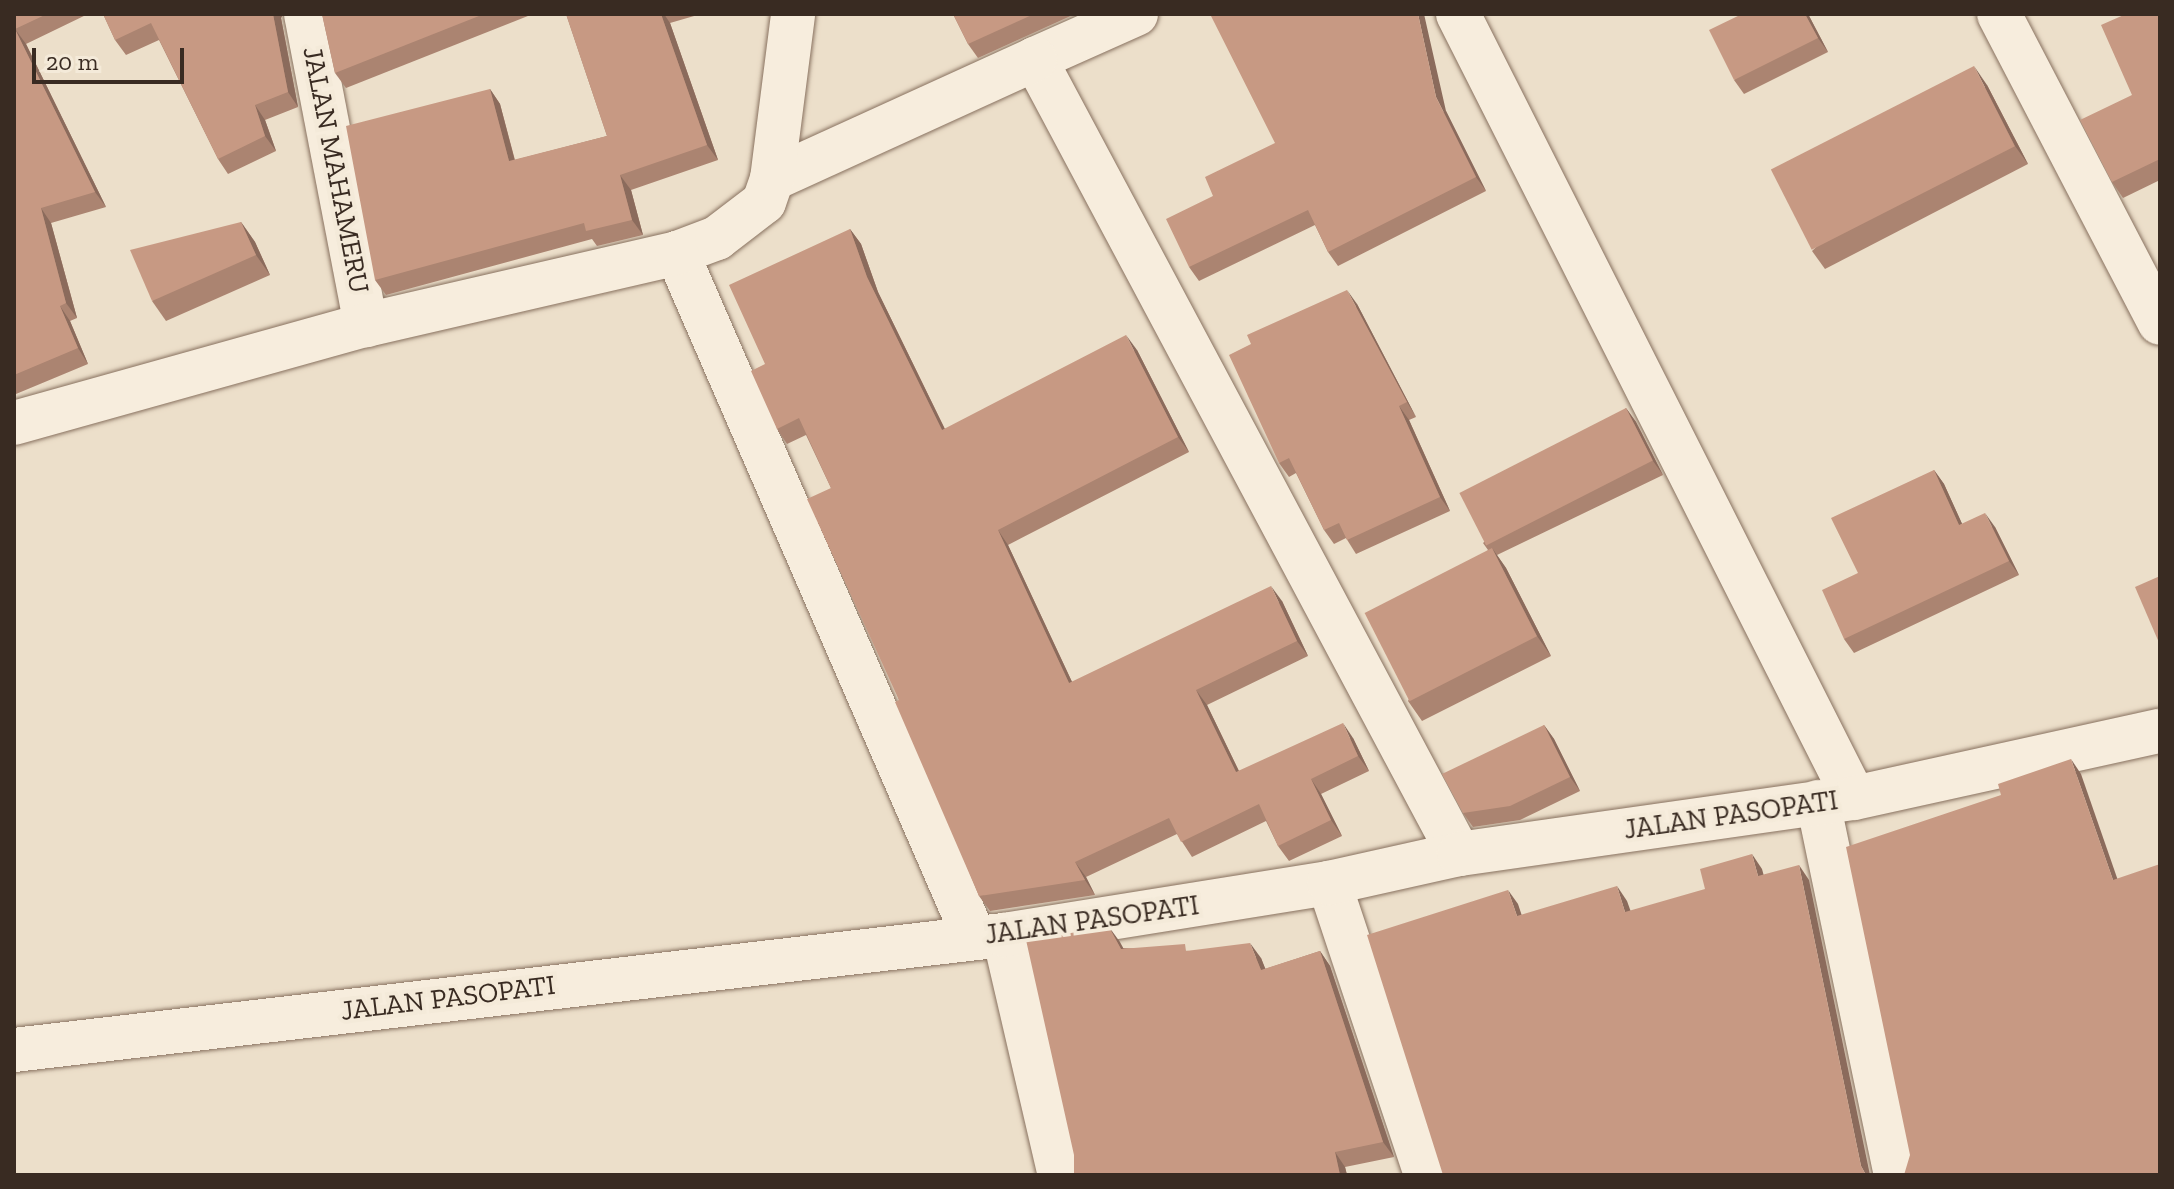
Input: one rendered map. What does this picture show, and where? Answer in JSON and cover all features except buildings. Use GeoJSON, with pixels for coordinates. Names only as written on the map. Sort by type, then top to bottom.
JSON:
{"type":"FeatureCollection","features":[{"type":"Feature","properties":{"kind":"street","name":"JALAN MAHAMERU"},"geometry":{"type":"LineString","coordinates":[[306,14],[366,325]]}},
{"type":"Feature","properties":{"kind":"street"},"geometry":{"type":"LineString","coordinates":[[14,423],[366,325],[677,253],[717,238],[764,202],[772,179],[793,14]]}},
{"type":"Feature","properties":{"kind":"street"},"geometry":{"type":"LineString","coordinates":[[772,179],[1136,14]]}},
{"type":"Feature","properties":{"kind":"street"},"geometry":{"type":"LineString","coordinates":[[1458,14],[1836,800],[1896,1175]]}},
{"type":"Feature","properties":{"kind":"street"},"geometry":{"type":"LineString","coordinates":[[1999,14],[2160,323]]}},
{"type":"Feature","properties":{"kind":"street"},"geometry":{"type":"LineString","coordinates":[[1035,59],[1459,854]]}},
{"type":"Feature","properties":{"kind":"street"},"geometry":{"type":"LineString","coordinates":[[677,253],[989,936],[1060,1175]]}},
{"type":"Feature","properties":{"kind":"street","name":"JALAN PASOPATI"},"geometry":{"type":"LineString","coordinates":[[14,1050],[989,936],[1329,883],[1459,854],[1836,800],[2160,731]]}},
{"type":"Feature","properties":{"kind":"street"},"geometry":{"type":"LineString","coordinates":[[1329,883],[1426,1175]]}}]}
